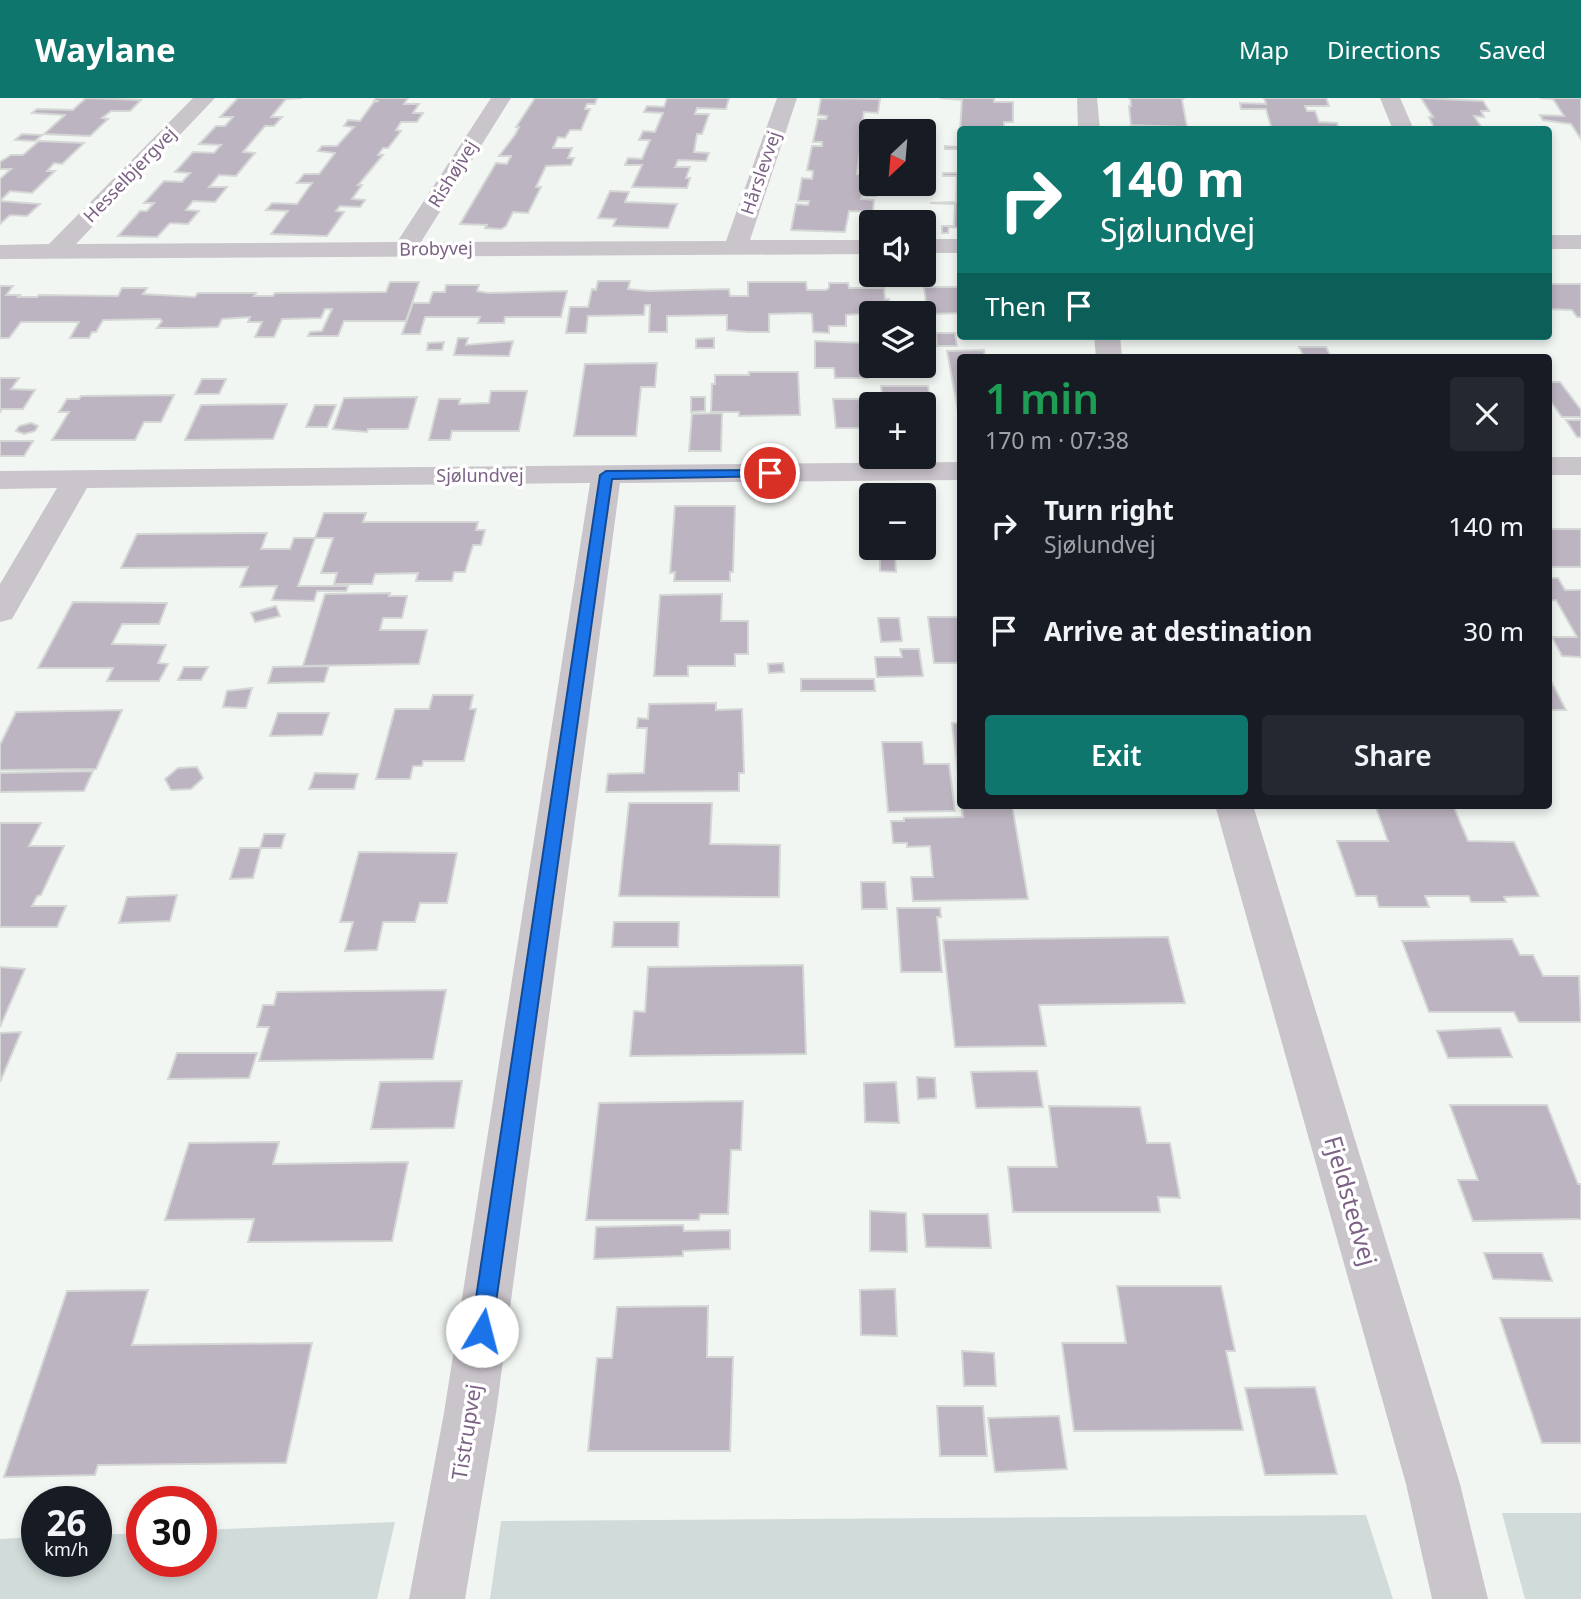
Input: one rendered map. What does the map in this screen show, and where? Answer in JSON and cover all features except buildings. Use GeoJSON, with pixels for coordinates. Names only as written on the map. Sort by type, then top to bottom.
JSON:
{"type":"FeatureCollection","features":[{"type":"Feature","properties":{"kind":"street","name":"Hesselbjergvej"},"geometry":{"type":"LineString","coordinates":[[55,252],[205,98]]}},
{"type":"Feature","properties":{"kind":"street","name":"Rishøjvej"},"geometry":{"type":"LineString","coordinates":[[405,249],[501,98]]}},
{"type":"Feature","properties":{"kind":"street","name":"Hårslevvej"},"geometry":{"type":"LineString","coordinates":[[736,248],[787,98]]}},
{"type":"Feature","properties":{"kind":"street"},"geometry":{"type":"LineString","coordinates":[[1087,98],[1089,126]]}},
{"type":"Feature","properties":{"kind":"street"},"geometry":{"type":"LineString","coordinates":[[1390,98],[1402,126]]}},
{"type":"Feature","properties":{"kind":"street"},"geometry":{"type":"LineString","coordinates":[[1552,242],[1581,242]]}},
{"type":"Feature","properties":{"kind":"street"},"geometry":{"type":"LineString","coordinates":[[936,246],[957,246]]}},
{"type":"Feature","properties":{"kind":"street","name":"Brobyvej"},"geometry":{"type":"LineString","coordinates":[[0,252],[859,247]]}},
{"type":"Feature","properties":{"kind":"street"},"geometry":{"type":"LineString","coordinates":[[1552,466],[1581,466]]}},
{"type":"Feature","properties":{"kind":"street","name":"Sjølundvej"},"geometry":{"type":"LineString","coordinates":[[0,480],[957,471]]}},
{"type":"Feature","properties":{"kind":"street","name":"Tistrupvej"},"geometry":{"type":"LineString","coordinates":[[437,1599],[470,1413],[606,475]]}},
{"type":"Feature","properties":{"kind":"street"},"geometry":{"type":"LineString","coordinates":[[0,612],[78,479]]}},
{"type":"Feature","properties":{"kind":"street","name":"Fjeldstedvej"},"geometry":{"type":"LineString","coordinates":[[1235,809],[1433,1483],[1460,1599]]}},
{"type":"Feature","properties":{"kind":"shaded area"},"geometry":{"type":"Polygon","coordinates":[[[1502,1513],[1581,1513],[1581,1599],[1525,1599],[1502,1513]]]}},
{"type":"Feature","properties":{"kind":"shaded area"},"geometry":{"type":"Polygon","coordinates":[[[1366,1515],[1393,1599],[490,1599],[501,1521],[1366,1515]]]}},
{"type":"Feature","properties":{"kind":"shaded area"},"geometry":{"type":"Polygon","coordinates":[[[395,1522],[377,1599],[0,1599],[0,1539],[21,1538],[21,1577],[112,1577],[112,1534],[126,1534],[126,1577],[217,1577],[217,1529],[395,1522]]]}},
{"type":"Feature","properties":{"kind":"route"},"geometry":{"type":"LineString","coordinates":[[482,1331],[606,475],[770,473]]}}]}
